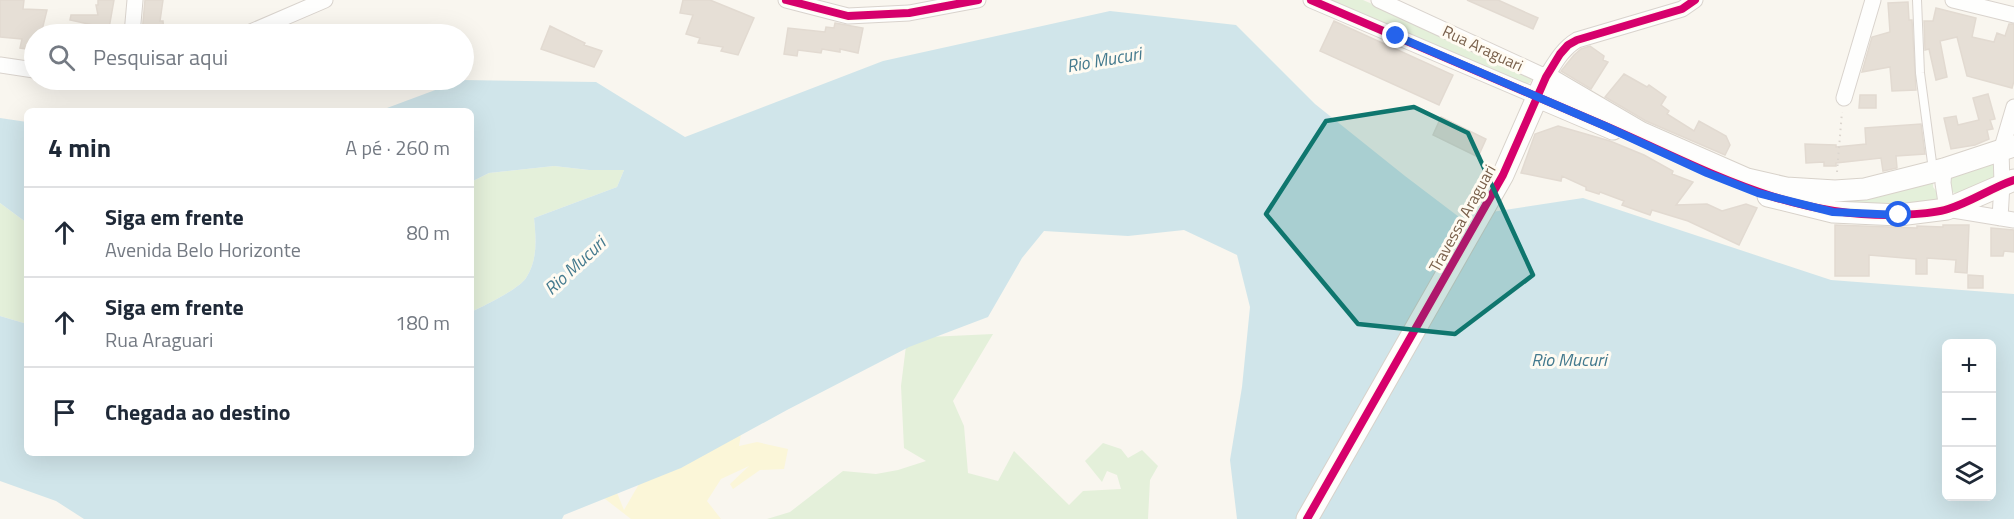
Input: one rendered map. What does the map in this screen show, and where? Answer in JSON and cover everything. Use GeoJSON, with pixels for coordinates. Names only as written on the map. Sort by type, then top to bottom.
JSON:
{"type":"FeatureCollection","features":[{"type":"Feature","properties":{"kind":"street"},"geometry":{"type":"LineString","coordinates":[[133,24],[135,0]]}},
{"type":"Feature","properties":{"kind":"street"},"geometry":{"type":"LineString","coordinates":[[269,24],[325,0]]}},
{"type":"Feature","properties":{"kind":"street"},"geometry":{"type":"LineString","coordinates":[[786,0],[848,16],[909,13],[978,0]]}},
{"type":"Feature","properties":{"kind":"street","name":"Rua Araguari"},"geometry":{"type":"LineString","coordinates":[[1311,0],[1605,126],[1707,173],[1743,182]]}},
{"type":"Feature","properties":{"kind":"street","name":"Rua Araguari"},"geometry":{"type":"LineString","coordinates":[[1378,0],[1546,77],[1640,132],[1743,182]]}},
{"type":"Feature","properties":{"kind":"street","name":"Travessa Araguari"},"geometry":{"type":"LineString","coordinates":[[1307,519],[1503,175],[1546,77],[1568,45],[1577,40],[1682,9],[1695,0]]}},
{"type":"Feature","properties":{"kind":"street"},"geometry":{"type":"LineString","coordinates":[[1844,98],[1873,0]]}},
{"type":"Feature","properties":{"kind":"street"},"geometry":{"type":"LineString","coordinates":[[1953,0],[2014,15]]}},
{"type":"Feature","properties":{"kind":"street"},"geometry":{"type":"LineString","coordinates":[[0,65],[24,69]]}},
{"type":"Feature","properties":{"kind":"street"},"geometry":{"type":"LineString","coordinates":[[1743,182],[1788,201],[1833,212],[1899,215],[1947,209],[2007,219],[2008,148],[2014,107]]}},
{"type":"Feature","properties":{"kind":"street"},"geometry":{"type":"LineString","coordinates":[[1743,182],[1835,191],[1865,189],[1939,170],[2008,148]]}},
{"type":"Feature","properties":{"kind":"street"},"geometry":{"type":"LineString","coordinates":[[1939,170],[1947,209]]}},
{"type":"Feature","properties":{"kind":"street"},"geometry":{"type":"LineString","coordinates":[[1947,209],[2008,182]]}},
{"type":"Feature","properties":{"kind":"lane"},"geometry":{"type":"LineString","coordinates":[[1917,0],[1920,73],[1939,170]]}},
{"type":"Feature","properties":{"kind":"path"},"geometry":{"type":"LineString","coordinates":[[1835,191],[1844,98]]}},
{"type":"Feature","properties":{"kind":"highlighted area"},"geometry":{"type":"Polygon","coordinates":[[[1414,107],[1468,133],[1533,275],[1455,334],[1358,324],[1266,214],[1326,121],[1414,107]]]}},
{"type":"Feature","properties":{"kind":"green space"},"geometry":{"type":"Polygon","coordinates":[[[1329,0],[1363,0],[1531,74],[1531,82],[1525,86],[1329,0]]]}},
{"type":"Feature","properties":{"kind":"green space"},"geometry":{"type":"Polygon","coordinates":[[[1994,159],[1995,176],[1992,184],[1960,195],[1950,191],[1949,173],[1994,159]]]}},
{"type":"Feature","properties":{"kind":"green space"},"geometry":{"type":"Polygon","coordinates":[[[554,166],[589,170],[624,170],[617,187],[534,218],[536,241],[533,264],[526,278],[509,292],[474,311],[474,180],[489,173],[554,166]]]}},
{"type":"Feature","properties":{"kind":"green space"},"geometry":{"type":"Polygon","coordinates":[[[1933,177],[1933,187],[1944,201],[1877,209],[1787,196],[1933,177]]]}},
{"type":"Feature","properties":{"kind":"green space"},"geometry":{"type":"Polygon","coordinates":[[[0,203],[24,221],[24,323],[0,316],[0,203]]]}},
{"type":"Feature","properties":{"kind":"green space"},"geometry":{"type":"Polygon","coordinates":[[[993,334],[953,401],[964,426],[968,473],[998,481],[1014,451],[1069,505],[1083,491],[1121,489],[1117,475],[1107,471],[1102,482],[1085,461],[1103,443],[1121,449],[1128,458],[1142,450],[1158,466],[1150,480],[1148,519],[767,519],[790,512],[843,471],[876,474],[926,461],[904,448],[901,386],[907,338],[993,334]]]}},
{"type":"Feature","properties":{"kind":"sand"},"geometry":{"type":"Polygon","coordinates":[[[747,398],[739,446],[757,442],[788,449],[784,469],[760,470],[733,489],[730,484],[749,466],[721,479],[707,501],[721,519],[631,519],[591,488],[609,473],[624,510],[669,432],[747,398]]]}},
{"type":"Feature","properties":{"kind":"water","name":"Rio Mucuri"},"geometry":{"type":"Polygon","coordinates":[[[1110,11],[1236,25],[1315,104],[1459,217],[1583,198],[1831,280],[2014,294],[2014,519],[1237,519],[1230,460],[1242,387],[1250,307],[1237,255],[1184,230],[1128,236],[1044,231],[1022,258],[988,317],[909,347],[681,468],[564,515],[562,519],[84,519],[56,501],[0,481],[0,316],[24,323],[24,456],[474,456],[474,311],[509,292],[526,278],[533,264],[536,241],[534,218],[617,187],[624,170],[589,170],[554,166],[489,173],[474,180],[474,108],[387,108],[435,90],[474,90],[474,80],[596,82],[685,137],[883,61],[1110,11]]]}},
{"type":"Feature","properties":{"kind":"water"},"geometry":{"type":"Polygon","coordinates":[[[0,118],[24,122],[24,221],[0,203],[0,118]]]}},
{"type":"Feature","properties":{"kind":"building"},"geometry":{"type":"Polygon","coordinates":[[[0,0],[24,0],[23,9],[47,10],[44,24],[24,24],[24,49],[20,48],[22,39],[0,37],[0,0]]]}},
{"type":"Feature","properties":{"kind":"building"},"geometry":{"type":"Polygon","coordinates":[[[98,0],[114,0],[110,24],[88,24],[70,20],[71,15],[98,15],[96,5],[98,5],[98,0]]]}},
{"type":"Feature","properties":{"kind":"building"},"geometry":{"type":"Polygon","coordinates":[[[145,0],[163,0],[160,21],[163,21],[163,24],[143,24],[145,0]]]}},
{"type":"Feature","properties":{"kind":"building"},"geometry":{"type":"Polygon","coordinates":[[[683,0],[710,0],[754,18],[738,55],[721,51],[723,47],[698,43],[700,38],[686,34],[693,15],[680,13],[683,0]]]}},
{"type":"Feature","properties":{"kind":"building"},"geometry":{"type":"Polygon","coordinates":[[[1467,0],[1498,0],[1538,18],[1533,29],[1467,0]]]}},
{"type":"Feature","properties":{"kind":"building"},"geometry":{"type":"Polygon","coordinates":[[[1908,2],[1909,20],[1912,20],[1916,90],[1892,91],[1890,67],[1862,72],[1872,37],[1890,32],[1888,3],[1908,2]]]}},
{"type":"Feature","properties":{"kind":"building"},"geometry":{"type":"Polygon","coordinates":[[[1936,8],[1976,18],[1972,37],[1994,42],[1997,33],[2005,36],[2009,24],[2014,24],[2012,88],[1967,76],[1957,37],[1940,41],[1947,77],[1936,80],[1929,49],[1925,50],[1924,21],[1933,21],[1936,8]]]}},
{"type":"Feature","properties":{"kind":"building"},"geometry":{"type":"Polygon","coordinates":[[[1334,21],[1453,75],[1439,105],[1320,51],[1334,21]]]}},
{"type":"Feature","properties":{"kind":"building"},"geometry":{"type":"Polygon","coordinates":[[[835,23],[863,28],[858,53],[840,49],[840,52],[822,49],[821,53],[798,50],[797,56],[784,54],[788,28],[825,32],[826,27],[834,28],[835,23]]]}},
{"type":"Feature","properties":{"kind":"building"},"geometry":{"type":"Polygon","coordinates":[[[550,26],[585,43],[584,45],[602,51],[594,67],[541,49],[550,26]]]}},
{"type":"Feature","properties":{"kind":"building"},"geometry":{"type":"Polygon","coordinates":[[[1590,46],[1604,56],[1603,60],[1608,62],[1591,89],[1561,71],[1574,55],[1590,46]]]}},
{"type":"Feature","properties":{"kind":"building"},"geometry":{"type":"Polygon","coordinates":[[[1624,74],[1647,87],[1649,85],[1666,97],[1661,105],[1669,111],[1667,114],[1694,131],[1699,121],[1726,136],[1730,145],[1725,155],[1646,121],[1605,97],[1624,74]]]}},
{"type":"Feature","properties":{"kind":"building"},"geometry":{"type":"Polygon","coordinates":[[[1988,94],[1995,119],[1990,120],[1993,129],[1987,130],[1989,139],[1975,145],[1951,149],[1944,118],[1956,116],[1958,125],[1979,120],[1973,98],[1988,94]]]}},
{"type":"Feature","properties":{"kind":"building"},"geometry":{"type":"Polygon","coordinates":[[[1860,95],[1876,95],[1876,108],[1859,108],[1860,95]]]}},
{"type":"Feature","properties":{"kind":"building"},"geometry":{"type":"Polygon","coordinates":[[[1441,117],[1486,139],[1478,157],[1433,135],[1441,117]]]}},
{"type":"Feature","properties":{"kind":"building"},"geometry":{"type":"Polygon","coordinates":[[[1921,124],[1925,154],[1896,156],[1897,168],[1883,171],[1881,158],[1836,163],[1836,166],[1824,166],[1824,162],[1806,163],[1805,144],[1836,145],[1836,147],[1866,144],[1865,128],[1921,124]]]}},
{"type":"Feature","properties":{"kind":"building"},"geometry":{"type":"Polygon","coordinates":[[[1558,126],[1610,141],[1644,155],[1673,171],[1672,174],[1693,182],[1676,205],[1707,204],[1722,211],[1746,204],[1757,208],[1739,245],[1688,221],[1652,210],[1650,215],[1622,205],[1624,201],[1600,192],[1599,194],[1586,190],[1586,187],[1562,176],[1561,181],[1521,173],[1535,134],[1558,126]]]}},
{"type":"Feature","properties":{"kind":"building"},"geometry":{"type":"Polygon","coordinates":[[[1835,225],[1917,228],[1917,226],[1969,225],[1967,273],[1955,272],[1956,260],[1927,258],[1927,274],[1916,274],[1916,259],[1869,255],[1869,276],[1835,276],[1835,225]]]}},
{"type":"Feature","properties":{"kind":"building"},"geometry":{"type":"Polygon","coordinates":[[[1991,228],[2014,230],[2014,252],[2004,251],[2003,256],[1991,256],[1991,228]]]}},
{"type":"Feature","properties":{"kind":"building"},"geometry":{"type":"Polygon","coordinates":[[[1968,275],[1983,276],[1983,288],[1968,288],[1968,275]]]}},
{"type":"Feature","properties":{"kind":"cycle path"},"geometry":{"type":"LineString","coordinates":[[786,0],[848,16],[909,13],[978,0]]}},
{"type":"Feature","properties":{"kind":"cycle path"},"geometry":{"type":"LineString","coordinates":[[1311,0],[1710,173],[1781,199],[1857,214],[1923,214],[1956,206],[2014,180]]}},
{"type":"Feature","properties":{"kind":"cycle path"},"geometry":{"type":"LineString","coordinates":[[1307,519],[1503,175],[1546,77],[1560,54],[1568,45],[1577,40],[1682,9],[1695,0]]}},
{"type":"Feature","properties":{"kind":"route"},"geometry":{"type":"LineString","coordinates":[[1396,36],[1605,126],[1707,173],[1758,193],[1833,212],[1899,215]]}}]}
